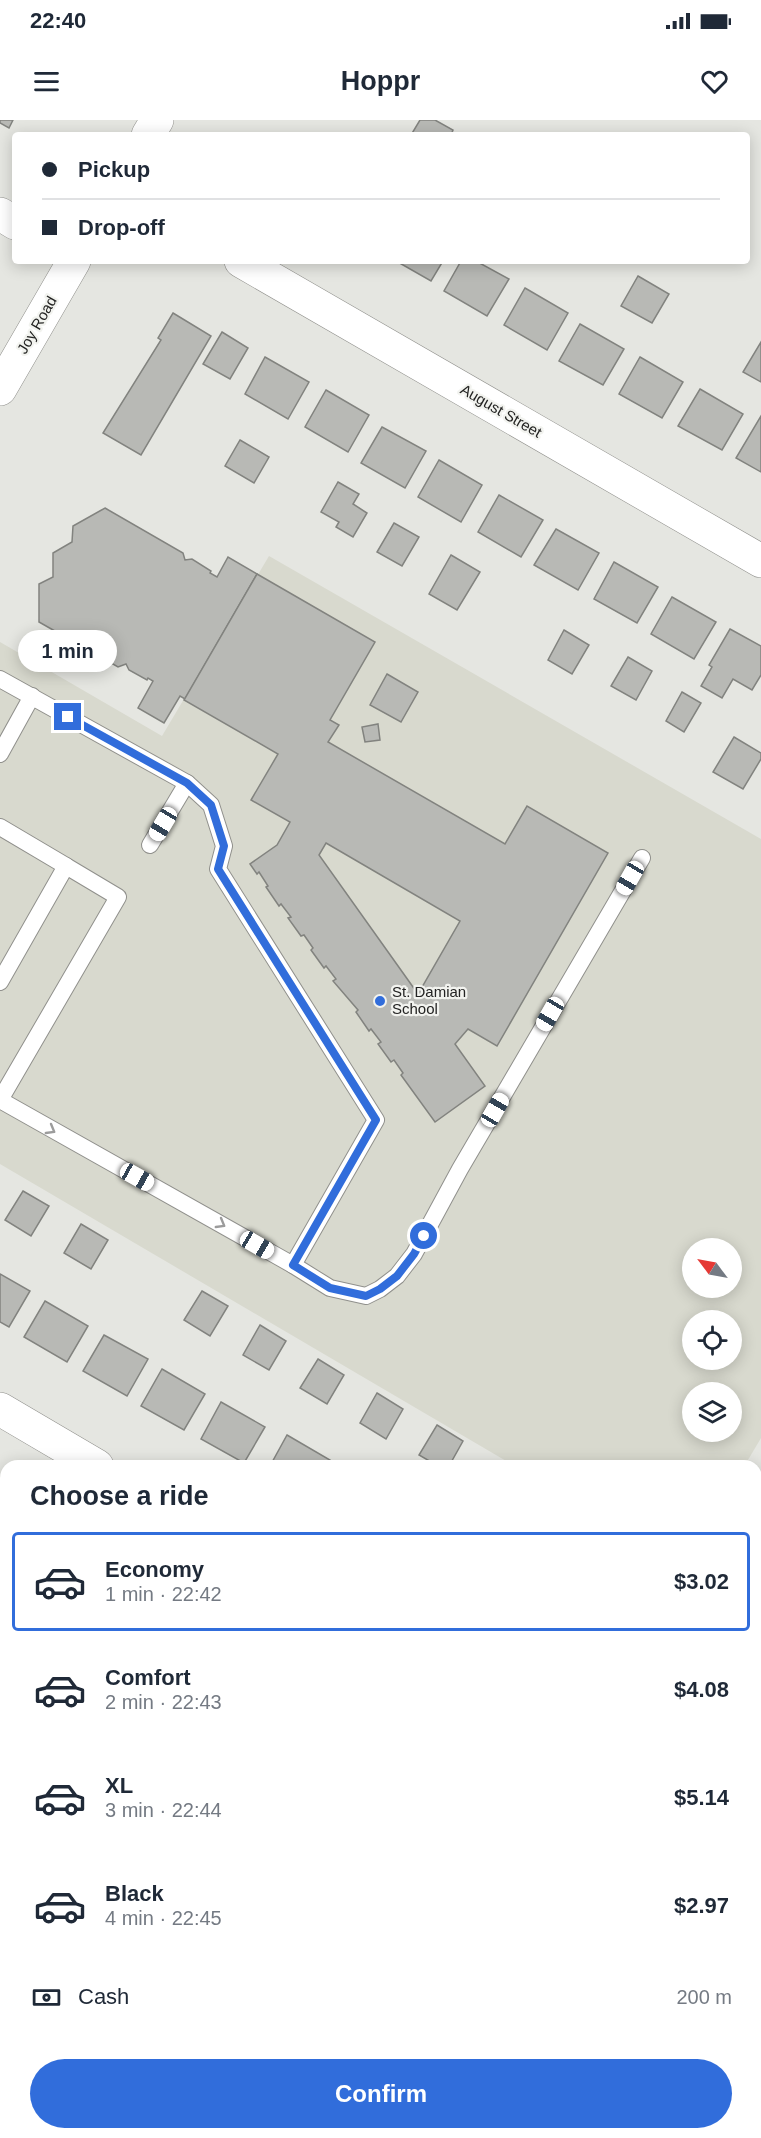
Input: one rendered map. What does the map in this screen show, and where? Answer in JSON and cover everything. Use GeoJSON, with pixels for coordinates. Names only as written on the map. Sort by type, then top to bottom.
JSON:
{"type":"FeatureCollection","features":[{"type":"Feature","properties":{"kind":"street","name":"Joy Road"},"geometry":{"type":"LineString","coordinates":[[0,389],[72,264]]}},
{"type":"Feature","properties":{"kind":"street","name":"August Street"},"geometry":{"type":"LineString","coordinates":[[246,264],[761,561]]}},
{"type":"Feature","properties":{"kind":"street"},"geometry":{"type":"LineString","coordinates":[[0,1409],[87,1460]]}},
{"type":"Feature","properties":{"kind":"lane"},"geometry":{"type":"LineString","coordinates":[[0,679],[187,783],[211,805],[224,846],[218,869],[376,1120],[293,1265]]}},
{"type":"Feature","properties":{"kind":"lane"},"geometry":{"type":"LineString","coordinates":[[0,754],[32,696]]}},
{"type":"Feature","properties":{"kind":"lane"},"geometry":{"type":"LineString","coordinates":[[150,845],[187,783]]}},
{"type":"Feature","properties":{"kind":"lane"},"geometry":{"type":"LineString","coordinates":[[0,826],[118,897],[0,1100],[330,1288],[366,1296],[397,1276],[414,1254],[460,1169],[642,858]]}},
{"type":"Feature","properties":{"kind":"lane"},"geometry":{"type":"LineString","coordinates":[[0,982],[66,866]]}},
{"type":"Feature","properties":{"kind":"shaded area","name":"St. Damian School"},"geometry":{"type":"Polygon","coordinates":[[[269,556],[761,839],[761,1438],[748,1460],[504,1460],[0,1164],[0,642],[162,736],[269,556]]]}},
{"type":"Feature","properties":{"kind":"building"},"geometry":{"type":"Polygon","coordinates":[[[0,120],[13,120],[9,128],[0,123],[0,120]]]}},
{"type":"Feature","properties":{"kind":"building"},"geometry":{"type":"Polygon","coordinates":[[[420,120],[435,120],[453,130],[452,132],[413,132],[420,120]]]}},
{"type":"Feature","properties":{"kind":"building"},"geometry":{"type":"Polygon","coordinates":[[[401,264],[441,264],[431,281],[401,264]]]}},
{"type":"Feature","properties":{"kind":"building"},"geometry":{"type":"Polygon","coordinates":[[[459,264],[482,264],[509,279],[487,316],[444,291],[459,264]]]}},
{"type":"Feature","properties":{"kind":"building"},"geometry":{"type":"Polygon","coordinates":[[[638,276],[669,294],[652,323],[621,306],[638,276]]]}},
{"type":"Feature","properties":{"kind":"building"},"geometry":{"type":"Polygon","coordinates":[[[525,288],[568,313],[547,350],[504,325],[525,288]]]}},
{"type":"Feature","properties":{"kind":"building"},"geometry":{"type":"Polygon","coordinates":[[[173,313],[211,336],[141,455],[103,433],[161,340],[158,338],[173,313]]]}},
{"type":"Feature","properties":{"kind":"building"},"geometry":{"type":"Polygon","coordinates":[[[580,324],[624,349],[603,385],[559,361],[580,324]]]}},
{"type":"Feature","properties":{"kind":"building"},"geometry":{"type":"Polygon","coordinates":[[[222,332],[248,348],[230,379],[203,364],[222,332]]]}},
{"type":"Feature","properties":{"kind":"building"},"geometry":{"type":"Polygon","coordinates":[[[761,342],[761,382],[743,372],[761,342]]]}},
{"type":"Feature","properties":{"kind":"building"},"geometry":{"type":"Polygon","coordinates":[[[265,357],[309,382],[288,419],[245,394],[265,357]]]}},
{"type":"Feature","properties":{"kind":"building"},"geometry":{"type":"Polygon","coordinates":[[[640,357],[683,382],[662,418],[619,394],[640,357]]]}},
{"type":"Feature","properties":{"kind":"building"},"geometry":{"type":"Polygon","coordinates":[[[700,389],[743,414],[722,450],[678,426],[700,389]]]}},
{"type":"Feature","properties":{"kind":"building"},"geometry":{"type":"Polygon","coordinates":[[[326,390],[369,415],[348,452],[305,427],[326,390]]]}},
{"type":"Feature","properties":{"kind":"building"},"geometry":{"type":"Polygon","coordinates":[[[761,416],[761,472],[736,458],[761,416]]]}},
{"type":"Feature","properties":{"kind":"building"},"geometry":{"type":"Polygon","coordinates":[[[382,427],[426,451],[405,488],[361,463],[382,427]]]}},
{"type":"Feature","properties":{"kind":"building"},"geometry":{"type":"Polygon","coordinates":[[[240,440],[269,457],[254,483],[225,466],[240,440]]]}},
{"type":"Feature","properties":{"kind":"building"},"geometry":{"type":"Polygon","coordinates":[[[439,460],[482,485],[461,522],[418,497],[439,460]]]}},
{"type":"Feature","properties":{"kind":"building"},"geometry":{"type":"Polygon","coordinates":[[[338,482],[359,494],[353,504],[367,513],[353,537],[336,527],[339,522],[321,512],[338,482]]]}},
{"type":"Feature","properties":{"kind":"building"},"geometry":{"type":"Polygon","coordinates":[[[499,495],[543,520],[521,557],[478,532],[499,495]]]}},
{"type":"Feature","properties":{"kind":"building"},"geometry":{"type":"Polygon","coordinates":[[[105,508],[183,553],[185,560],[192,559],[217,577],[228,557],[257,574],[185,699],[180,696],[164,723],[138,708],[153,681],[129,670],[126,664],[118,667],[39,622],[39,584],[53,577],[53,553],[72,542],[73,526],[105,508]]]}},
{"type":"Feature","properties":{"kind":"building"},"geometry":{"type":"Polygon","coordinates":[[[394,523],[419,537],[402,566],[377,552],[394,523]]]}},
{"type":"Feature","properties":{"kind":"building"},"geometry":{"type":"Polygon","coordinates":[[[556,529],[599,553],[578,590],[534,565],[556,529]]]}},
{"type":"Feature","properties":{"kind":"building"},"geometry":{"type":"Polygon","coordinates":[[[451,555],[480,572],[457,610],[429,594],[451,555]]]}},
{"type":"Feature","properties":{"kind":"building"},"geometry":{"type":"Polygon","coordinates":[[[614,562],[658,587],[637,623],[594,599],[614,562]]]}},
{"type":"Feature","properties":{"kind":"building","name":"St. Damian School"},"geometry":{"type":"Polygon","coordinates":[[[257,574],[375,642],[330,720],[339,725],[328,742],[505,844],[527,806],[608,853],[497,1046],[468,1029],[455,1044],[485,1086],[435,1122],[401,1075],[403,1073],[394,1060],[391,1062],[378,1044],[381,1042],[371,1029],[369,1031],[356,1012],[358,1010],[333,981],[336,979],[326,966],[324,968],[304,935],[301,936],[288,918],[291,917],[281,904],[279,906],[259,872],[257,874],[250,864],[277,845],[290,822],[251,800],[278,754],[184,700],[257,574]],[[326,843],[319,855],[418,994],[460,921],[326,843]]]}},
{"type":"Feature","properties":{"kind":"building"},"geometry":{"type":"Polygon","coordinates":[[[672,597],[716,622],[694,659],[651,634],[672,597]]]}},
{"type":"Feature","properties":{"kind":"building"},"geometry":{"type":"Polygon","coordinates":[[[730,629],[761,646],[761,675],[752,690],[733,679],[722,698],[701,686],[712,667],[709,665],[730,629]]]}},
{"type":"Feature","properties":{"kind":"building"},"geometry":{"type":"Polygon","coordinates":[[[564,630],[589,645],[572,674],[548,660],[564,630]]]}},
{"type":"Feature","properties":{"kind":"building"},"geometry":{"type":"Polygon","coordinates":[[[628,657],[652,671],[636,700],[611,686],[628,657]]]}},
{"type":"Feature","properties":{"kind":"building"},"geometry":{"type":"Polygon","coordinates":[[[387,674],[418,692],[401,722],[370,705],[387,674]]]}},
{"type":"Feature","properties":{"kind":"building"},"geometry":{"type":"Polygon","coordinates":[[[682,692],[701,703],[684,732],[666,721],[682,692]]]}},
{"type":"Feature","properties":{"kind":"building"},"geometry":{"type":"Polygon","coordinates":[[[378,724],[380,740],[365,742],[362,727],[378,724]]]}},
{"type":"Feature","properties":{"kind":"building"},"geometry":{"type":"Polygon","coordinates":[[[734,737],[761,753],[761,759],[743,789],[713,772],[734,737]]]}},
{"type":"Feature","properties":{"kind":"building"},"geometry":{"type":"Polygon","coordinates":[[[23,1191],[49,1206],[31,1236],[5,1220],[23,1191]]]}},
{"type":"Feature","properties":{"kind":"building"},"geometry":{"type":"Polygon","coordinates":[[[81,1224],[108,1240],[91,1269],[64,1253],[81,1224]]]}},
{"type":"Feature","properties":{"kind":"building"},"geometry":{"type":"Polygon","coordinates":[[[0,1274],[30,1291],[9,1327],[0,1322],[0,1274]]]}},
{"type":"Feature","properties":{"kind":"building"},"geometry":{"type":"Polygon","coordinates":[[[202,1291],[228,1306],[210,1336],[184,1320],[202,1291]]]}},
{"type":"Feature","properties":{"kind":"building"},"geometry":{"type":"Polygon","coordinates":[[[45,1301],[88,1326],[67,1362],[24,1337],[45,1301]]]}},
{"type":"Feature","properties":{"kind":"building"},"geometry":{"type":"Polygon","coordinates":[[[260,1325],[286,1341],[269,1370],[243,1355],[260,1325]]]}},
{"type":"Feature","properties":{"kind":"building"},"geometry":{"type":"Polygon","coordinates":[[[104,1335],[148,1359],[127,1396],[83,1371],[104,1335]]]}},
{"type":"Feature","properties":{"kind":"building"},"geometry":{"type":"Polygon","coordinates":[[[318,1359],[344,1375],[327,1404],[300,1388],[318,1359]]]}},
{"type":"Feature","properties":{"kind":"building"},"geometry":{"type":"Polygon","coordinates":[[[162,1369],[205,1394],[184,1430],[141,1406],[162,1369]]]}},
{"type":"Feature","properties":{"kind":"building"},"geometry":{"type":"Polygon","coordinates":[[[377,1393],[403,1409],[386,1439],[360,1423],[377,1393]]]}},
{"type":"Feature","properties":{"kind":"building"},"geometry":{"type":"Polygon","coordinates":[[[221,1402],[265,1427],[246,1460],[239,1460],[201,1439],[221,1402]]]}},
{"type":"Feature","properties":{"kind":"building"},"geometry":{"type":"Polygon","coordinates":[[[437,1425],[463,1441],[452,1460],[428,1460],[419,1455],[437,1425]]]}},
{"type":"Feature","properties":{"kind":"building"},"geometry":{"type":"Polygon","coordinates":[[[287,1435],[330,1460],[273,1460],[287,1435]]]}},
{"type":"Feature","properties":{"kind":"place","name":"St. Damian School"},"geometry":{"type":"Point","coordinates":[380,1001]}},
{"type":"Feature","properties":{"kind":"route"},"geometry":{"type":"LineString","coordinates":[[68,717],[187,783],[211,805],[224,846],[218,869],[376,1120],[293,1265],[330,1288],[366,1296],[397,1276],[424,1236]]}}]}
